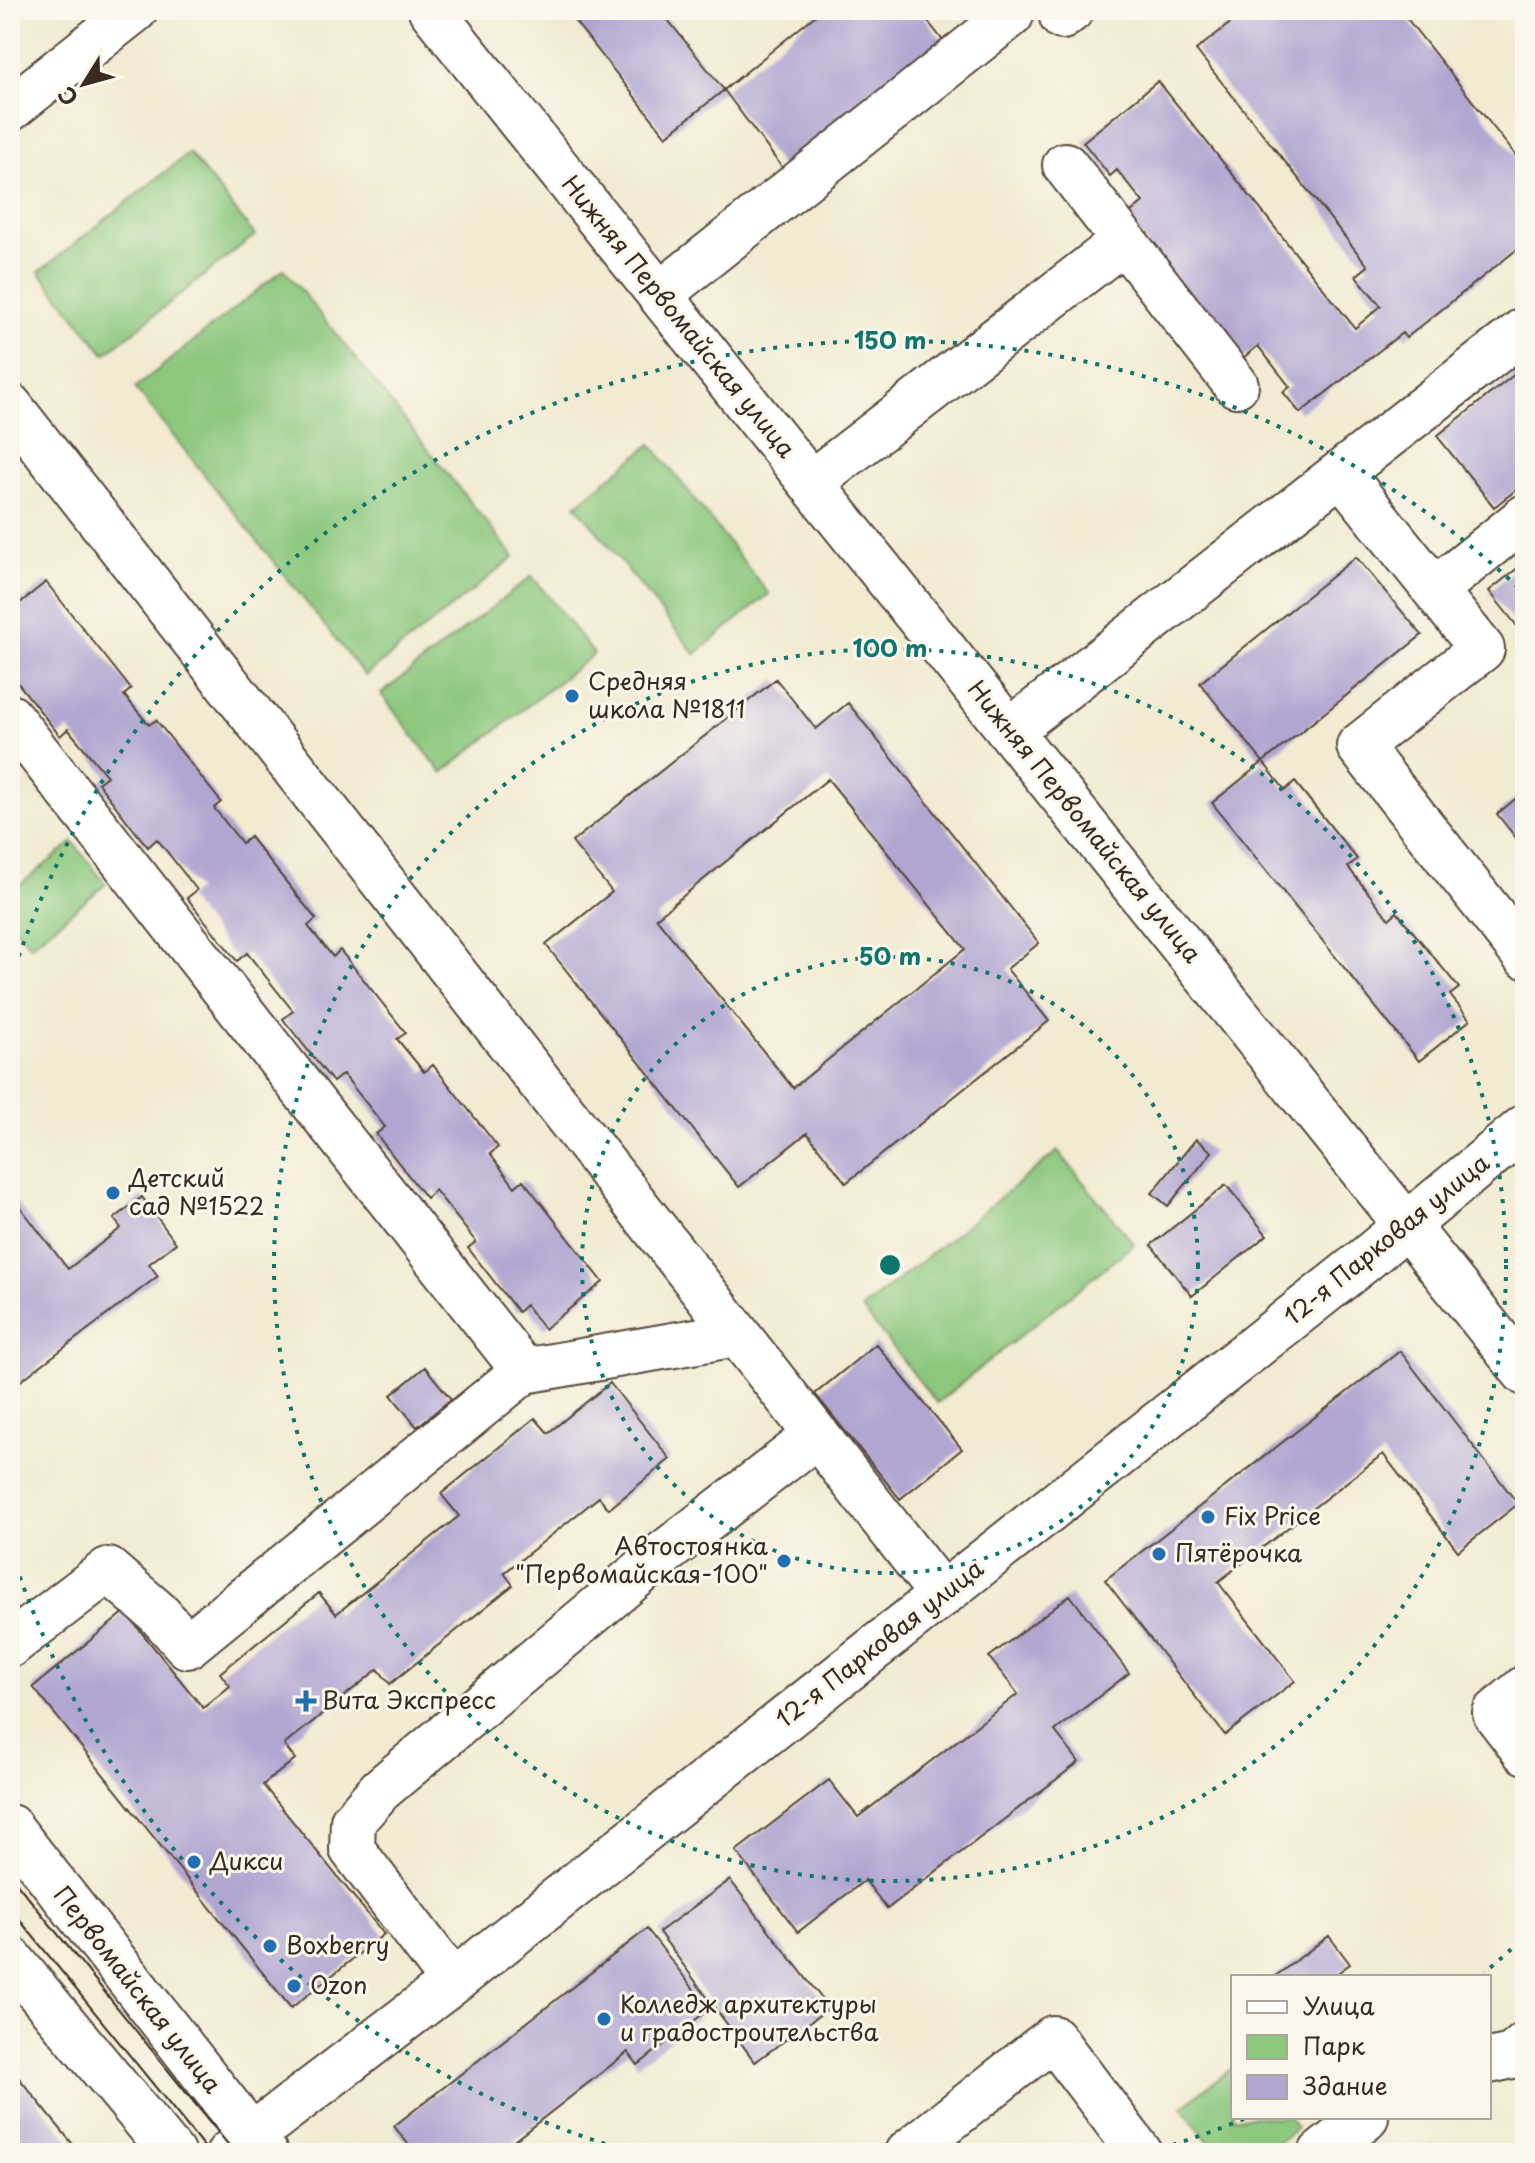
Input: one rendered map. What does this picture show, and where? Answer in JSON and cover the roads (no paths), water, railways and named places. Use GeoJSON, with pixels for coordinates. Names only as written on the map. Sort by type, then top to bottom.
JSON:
{"type":"FeatureCollection","features":[{"type":"Feature","properties":{"kind":"street"},"geometry":{"type":"LineString","coordinates":[[10,109],[135,10]]}},
{"type":"Feature","properties":{"kind":"street","name":"Нижняя Первомайская улица"},"geometry":{"type":"LineString","coordinates":[[431,10],[1525,1373]]}},
{"type":"Feature","properties":{"kind":"street"},"geometry":{"type":"LineString","coordinates":[[660,294],[1011,15],[1006,10]]}},
{"type":"Feature","properties":{"kind":"street"},"geometry":{"type":"LineString","coordinates":[[1065,165],[1236,385]]}},
{"type":"Feature","properties":{"kind":"street"},"geometry":{"type":"LineString","coordinates":[[812,482],[1124,241]]}},
{"type":"Feature","properties":{"kind":"street"},"geometry":{"type":"LineString","coordinates":[[1011,730],[1525,329]]}},
{"type":"Feature","properties":{"kind":"street"},"geometry":{"type":"LineString","coordinates":[[14,425],[942,1595]]}},
{"type":"Feature","properties":{"kind":"street"},"geometry":{"type":"LineString","coordinates":[[1341,473],[1482,649],[1359,746],[1525,956]]}},
{"type":"Feature","properties":{"kind":"street"},"geometry":{"type":"LineString","coordinates":[[1436,589],[1518,535]]}},
{"type":"Feature","properties":{"kind":"street"},"geometry":{"type":"LineString","coordinates":[[10,717],[524,1371]]}},
{"type":"Feature","properties":{"kind":"street","name":"12-я Парковая улица"},"geometry":{"type":"LineString","coordinates":[[249,2148],[453,1982],[1407,1226],[1525,1127]]}},
{"type":"Feature","properties":{"kind":"street"},"geometry":{"type":"LineString","coordinates":[[10,1645],[108,1570],[158,1613],[187,1646],[524,1371],[737,1334]]}},
{"type":"Feature","properties":{"kind":"street"},"geometry":{"type":"LineString","coordinates":[[453,1982],[352,1849],[353,1821],[392,1780],[740,1507],[817,1435]]}},
{"type":"Feature","properties":{"kind":"street"},"geometry":{"type":"LineString","coordinates":[[1525,1688],[1495,1713],[1525,1752]]}},
{"type":"Feature","properties":{"kind":"street","name":"Первомайская улица"},"geometry":{"type":"LineString","coordinates":[[10,1827],[249,2148]]}},
{"type":"Feature","properties":{"kind":"street"},"geometry":{"type":"LineString","coordinates":[[10,1958],[172,2153]]}},
{"type":"Feature","properties":{"kind":"street"},"geometry":{"type":"LineString","coordinates":[[907,2153],[1053,2038],[1140,2153]]}},
{"type":"Feature","properties":{"kind":"street"},"geometry":{"type":"LineString","coordinates":[[1491,2061],[1512,2056],[1525,2045]]}},
{"type":"Feature","properties":{"kind":"street"},"geometry":{"type":"LineString","coordinates":[[1321,2153],[1364,2119]]}},
{"type":"Feature","properties":{"kind":"tram line"},"geometry":{"type":"LineString","coordinates":[[10,1875],[235,2153]]}},
{"type":"Feature","properties":{"kind":"tram line"},"geometry":{"type":"LineString","coordinates":[[10,1908],[209,2153]]}},
{"type":"Feature","properties":{"kind":"place","name":"Средняя школа №1811"},"geometry":{"type":"Point","coordinates":[572,696]}},
{"type":"Feature","properties":{"kind":"place","name":"Детский сад №1522"},"geometry":{"type":"Point","coordinates":[113,1193]}},
{"type":"Feature","properties":{"kind":"place","name":"Fix Price"},"geometry":{"type":"Point","coordinates":[1208,1517]}},
{"type":"Feature","properties":{"kind":"place","name":"Пятёрочка"},"geometry":{"type":"Point","coordinates":[1159,1554]}},
{"type":"Feature","properties":{"kind":"place","name":"Автостоянка \"Первомайская-100\""},"geometry":{"type":"Point","coordinates":[784,1561]}},
{"type":"Feature","properties":{"kind":"place","name":"Вита Экспресс"},"geometry":{"type":"Point","coordinates":[306,1701]}},
{"type":"Feature","properties":{"kind":"place","name":"Дикси"},"geometry":{"type":"Point","coordinates":[194,1862]}},
{"type":"Feature","properties":{"kind":"place","name":"Boxberry"},"geometry":{"type":"Point","coordinates":[270,1946]}},
{"type":"Feature","properties":{"kind":"place","name":"Ozon"},"geometry":{"type":"Point","coordinates":[294,1986]}},
{"type":"Feature","properties":{"kind":"place","name":"Колледж архитектуры и градостроительства"},"geometry":{"type":"Point","coordinates":[604,2019]}}]}
